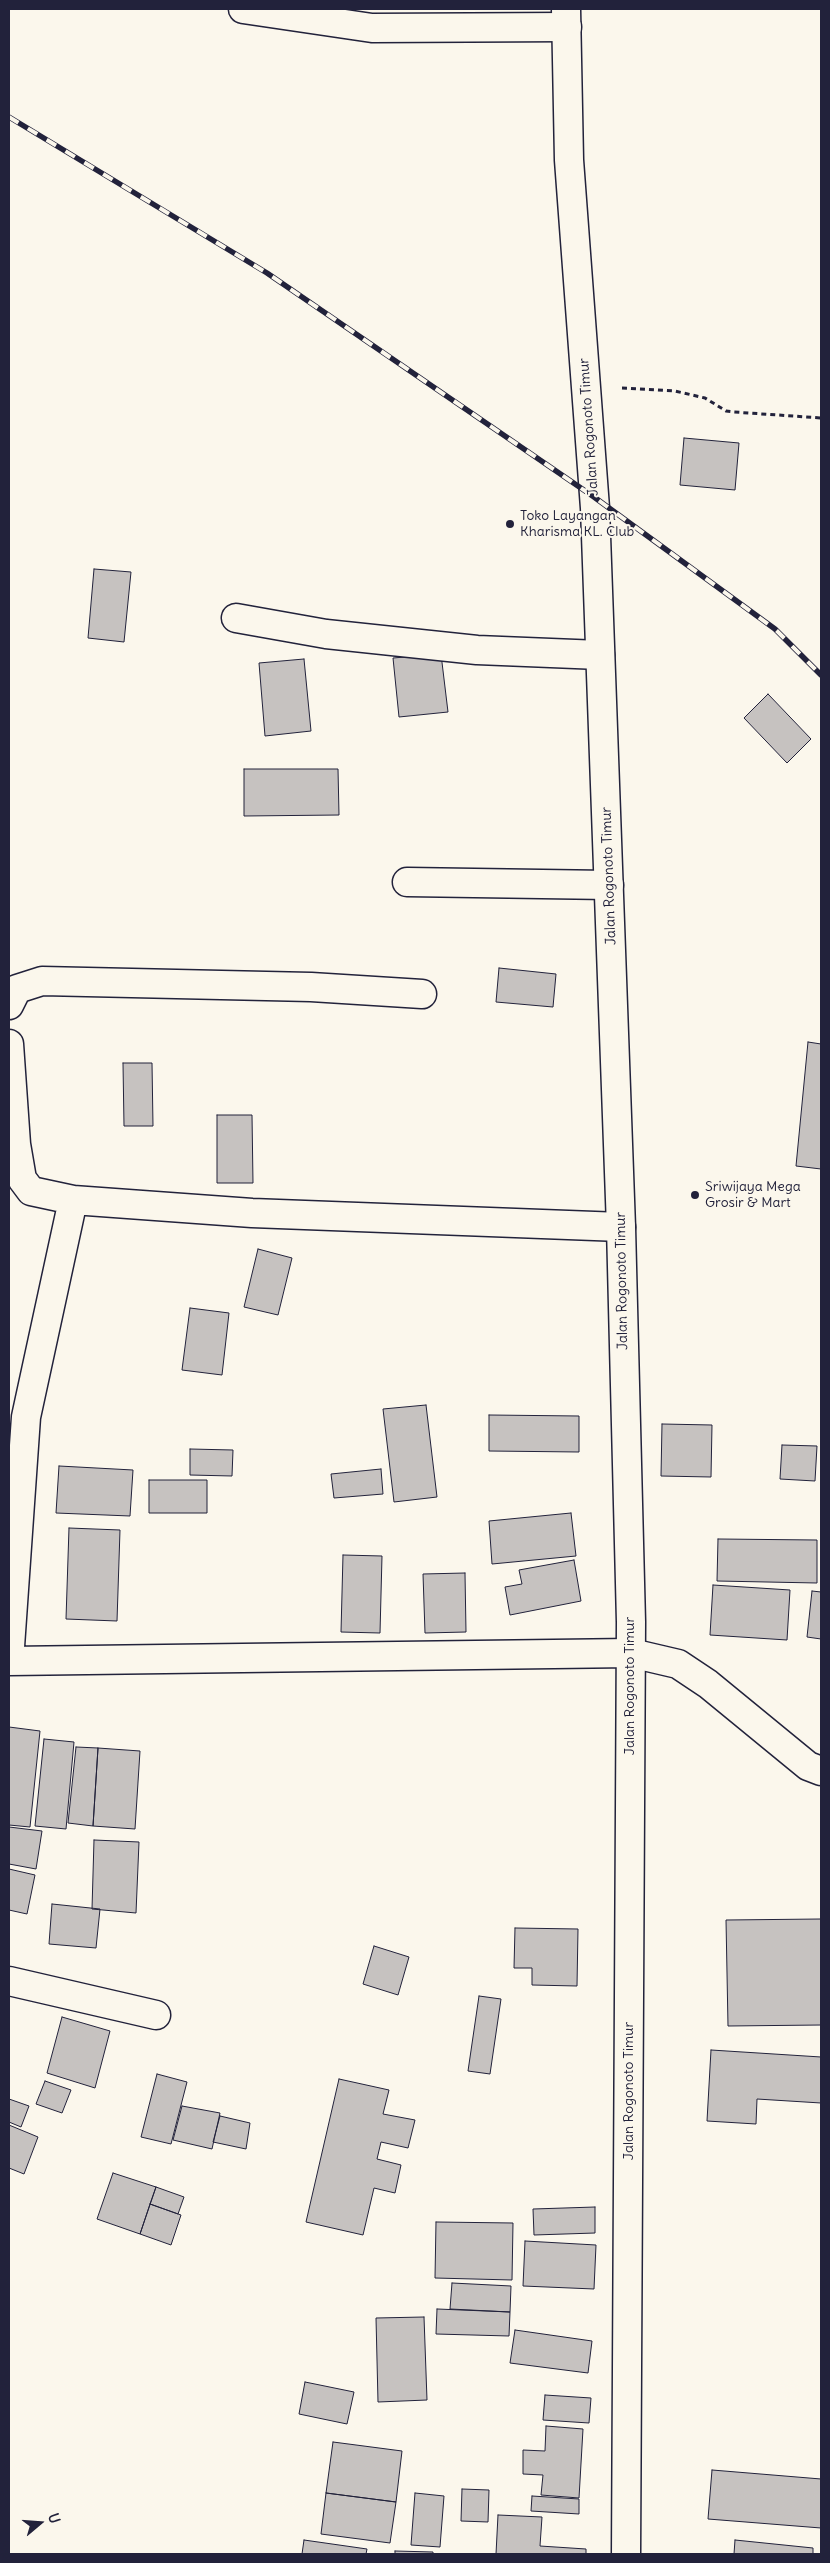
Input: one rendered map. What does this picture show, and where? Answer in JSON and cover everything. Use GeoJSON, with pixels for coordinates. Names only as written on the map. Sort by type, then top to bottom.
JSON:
{"type":"FeatureCollection","features":[{"type":"Feature","properties":{"kind":"street"},"geometry":{"type":"LineString","coordinates":[[242,9],[372,28],[567,18]]}},
{"type":"Feature","properties":{"kind":"street","name":"Jalan Rogonoto Timur"},"geometry":{"type":"LineString","coordinates":[[567,18],[569,160],[595,508],[621,1227],[631,1654],[626,2554]]}},
{"type":"Feature","properties":{"kind":"street"},"geometry":{"type":"LineString","coordinates":[[236,618],[326,634],[477,650],[600,655]]}},
{"type":"Feature","properties":{"kind":"street"},"geometry":{"type":"LineString","coordinates":[[407,882],[609,885]]}},
{"type":"Feature","properties":{"kind":"street"},"geometry":{"type":"LineString","coordinates":[[9,1005],[17,989],[42,981],[311,987],[422,994]]}},
{"type":"Feature","properties":{"kind":"street"},"geometry":{"type":"LineString","coordinates":[[9,1044],[16,1144],[22,1179],[31,1190],[73,1200],[252,1213],[621,1227]]}},
{"type":"Feature","properties":{"kind":"street"},"geometry":{"type":"LineString","coordinates":[[73,1200],[26,1417],[9,1661],[631,1654],[678,1664],[708,1684],[808,1766],[821,1771]]}},
{"type":"Feature","properties":{"kind":"street"},"geometry":{"type":"LineString","coordinates":[[9,1981],[156,2015]]}},
{"type":"Feature","properties":{"kind":"path"},"geometry":{"type":"LineString","coordinates":[[586,385],[675,391],[705,398],[726,411],[821,418]]}},
{"type":"Feature","properties":{"kind":"building"},"geometry":{"type":"Polygon","coordinates":[[[684,438],[739,443],[735,490],[680,485],[684,438]]]}},
{"type":"Feature","properties":{"kind":"building"},"geometry":{"type":"Polygon","coordinates":[[[94,569],[131,572],[124,642],[88,638],[94,569]]]}},
{"type":"Feature","properties":{"kind":"building"},"geometry":{"type":"Polygon","coordinates":[[[441,654],[448,712],[399,717],[393,658],[441,654]]]}},
{"type":"Feature","properties":{"kind":"building"},"geometry":{"type":"Polygon","coordinates":[[[304,659],[311,731],[265,736],[259,663],[304,659]]]}},
{"type":"Feature","properties":{"kind":"building"},"geometry":{"type":"Polygon","coordinates":[[[768,694],[811,739],[787,763],[744,718],[768,694]]]}},
{"type":"Feature","properties":{"kind":"building"},"geometry":{"type":"Polygon","coordinates":[[[244,769],[338,769],[339,815],[244,816],[244,769]]]}},
{"type":"Feature","properties":{"kind":"building"},"geometry":{"type":"Polygon","coordinates":[[[499,968],[556,974],[553,1007],[496,1002],[499,968]]]}},
{"type":"Feature","properties":{"kind":"building"},"geometry":{"type":"Polygon","coordinates":[[[808,1042],[821,1044],[821,1169],[796,1166],[808,1042]]]}},
{"type":"Feature","properties":{"kind":"building"},"geometry":{"type":"Polygon","coordinates":[[[123,1063],[152,1063],[153,1126],[124,1126],[123,1063]]]}},
{"type":"Feature","properties":{"kind":"building"},"geometry":{"type":"Polygon","coordinates":[[[217,1115],[252,1115],[253,1183],[217,1183],[217,1115]]]}},
{"type":"Feature","properties":{"kind":"building"},"geometry":{"type":"Polygon","coordinates":[[[258,1249],[292,1258],[278,1315],[244,1307],[258,1249]]]}},
{"type":"Feature","properties":{"kind":"building"},"geometry":{"type":"Polygon","coordinates":[[[190,1308],[229,1313],[222,1375],[182,1370],[190,1308]]]}},
{"type":"Feature","properties":{"kind":"building"},"geometry":{"type":"Polygon","coordinates":[[[426,1405],[437,1497],[394,1502],[383,1409],[426,1405]]]}},
{"type":"Feature","properties":{"kind":"building"},"geometry":{"type":"Polygon","coordinates":[[[489,1415],[579,1416],[579,1452],[489,1451],[489,1415]]]}},
{"type":"Feature","properties":{"kind":"building"},"geometry":{"type":"Polygon","coordinates":[[[662,1424],[712,1425],[711,1477],[661,1476],[662,1424]]]}},
{"type":"Feature","properties":{"kind":"building"},"geometry":{"type":"Polygon","coordinates":[[[782,1445],[817,1446],[815,1481],[780,1479],[782,1445]]]}},
{"type":"Feature","properties":{"kind":"building"},"geometry":{"type":"Polygon","coordinates":[[[190,1449],[233,1450],[232,1476],[190,1475],[190,1449]]]}},
{"type":"Feature","properties":{"kind":"building"},"geometry":{"type":"Polygon","coordinates":[[[59,1466],[133,1470],[130,1516],[56,1513],[59,1466]]]}},
{"type":"Feature","properties":{"kind":"building"},"geometry":{"type":"Polygon","coordinates":[[[381,1469],[383,1494],[334,1498],[331,1474],[381,1469]]]}},
{"type":"Feature","properties":{"kind":"building"},"geometry":{"type":"Polygon","coordinates":[[[149,1480],[207,1480],[207,1513],[149,1513],[149,1480]]]}},
{"type":"Feature","properties":{"kind":"building"},"geometry":{"type":"Polygon","coordinates":[[[571,1513],[576,1556],[492,1564],[489,1521],[571,1513]]]}},
{"type":"Feature","properties":{"kind":"building"},"geometry":{"type":"Polygon","coordinates":[[[69,1528],[120,1530],[117,1621],[66,1619],[69,1528]]]}},
{"type":"Feature","properties":{"kind":"building"},"geometry":{"type":"Polygon","coordinates":[[[718,1539],[817,1540],[817,1583],[717,1581],[718,1539]]]}},
{"type":"Feature","properties":{"kind":"building"},"geometry":{"type":"Polygon","coordinates":[[[343,1555],[382,1556],[380,1633],[341,1632],[343,1555]]]}},
{"type":"Feature","properties":{"kind":"building"},"geometry":{"type":"Polygon","coordinates":[[[574,1560],[581,1601],[510,1615],[505,1587],[522,1584],[519,1570],[574,1560]]]}},
{"type":"Feature","properties":{"kind":"building"},"geometry":{"type":"Polygon","coordinates":[[[465,1573],[466,1632],[425,1633],[423,1574],[465,1573]]]}},
{"type":"Feature","properties":{"kind":"building"},"geometry":{"type":"Polygon","coordinates":[[[713,1585],[790,1590],[787,1640],[710,1635],[713,1585]]]}},
{"type":"Feature","properties":{"kind":"building"},"geometry":{"type":"Polygon","coordinates":[[[812,1591],[821,1592],[821,1639],[807,1637],[812,1591]]]}},
{"type":"Feature","properties":{"kind":"building"},"geometry":{"type":"Polygon","coordinates":[[[9,1727],[40,1731],[30,1827],[9,1825],[9,1727]]]}},
{"type":"Feature","properties":{"kind":"building"},"geometry":{"type":"Polygon","coordinates":[[[44,1739],[74,1742],[66,1829],[35,1826],[44,1739]]]}},
{"type":"Feature","properties":{"kind":"building"},"geometry":{"type":"Polygon","coordinates":[[[76,1747],[98,1748],[93,1826],[68,1823],[76,1747]]]}},
{"type":"Feature","properties":{"kind":"building"},"geometry":{"type":"Polygon","coordinates":[[[98,1748],[140,1751],[135,1829],[93,1826],[98,1748]]]}},
{"type":"Feature","properties":{"kind":"building"},"geometry":{"type":"Polygon","coordinates":[[[9,1827],[42,1831],[36,1869],[9,1864],[9,1827]]]}},
{"type":"Feature","properties":{"kind":"building"},"geometry":{"type":"Polygon","coordinates":[[[94,1840],[139,1842],[136,1913],[92,1909],[94,1840]]]}},
{"type":"Feature","properties":{"kind":"building"},"geometry":{"type":"Polygon","coordinates":[[[9,1869],[35,1875],[27,1914],[9,1910],[9,1869]]]}},
{"type":"Feature","properties":{"kind":"building"},"geometry":{"type":"Polygon","coordinates":[[[52,1904],[100,1909],[96,1948],[49,1944],[52,1904]]]}},
{"type":"Feature","properties":{"kind":"building"},"geometry":{"type":"Polygon","coordinates":[[[821,1919],[821,2025],[728,2026],[726,1920],[821,1919]]]}},
{"type":"Feature","properties":{"kind":"building"},"geometry":{"type":"Polygon","coordinates":[[[515,1928],[578,1929],[577,1986],[532,1985],[532,1968],[514,1968],[515,1928]]]}},
{"type":"Feature","properties":{"kind":"building"},"geometry":{"type":"Polygon","coordinates":[[[374,1946],[409,1957],[398,1995],[363,1984],[374,1946]]]}},
{"type":"Feature","properties":{"kind":"building"},"geometry":{"type":"Polygon","coordinates":[[[479,1996],[501,1999],[490,2074],[468,2071],[479,1996]]]}},
{"type":"Feature","properties":{"kind":"building"},"geometry":{"type":"Polygon","coordinates":[[[62,2017],[110,2031],[95,2088],[47,2073],[62,2017]]]}},
{"type":"Feature","properties":{"kind":"building"},"geometry":{"type":"Polygon","coordinates":[[[711,2050],[821,2057],[821,2103],[757,2099],[756,2124],[707,2121],[711,2050]]]}},
{"type":"Feature","properties":{"kind":"building"},"geometry":{"type":"Polygon","coordinates":[[[157,2074],[187,2082],[171,2144],[141,2137],[157,2074]]]}},
{"type":"Feature","properties":{"kind":"building"},"geometry":{"type":"Polygon","coordinates":[[[339,2079],[389,2090],[383,2114],[415,2120],[408,2148],[381,2142],[377,2159],[401,2165],[395,2193],[374,2188],[363,2235],[306,2222],[339,2079]]]}},
{"type":"Feature","properties":{"kind":"building"},"geometry":{"type":"Polygon","coordinates":[[[45,2081],[71,2090],[62,2113],[36,2104],[45,2081]]]}},
{"type":"Feature","properties":{"kind":"building"},"geometry":{"type":"Polygon","coordinates":[[[9,2099],[29,2106],[21,2127],[9,2122],[9,2099]]]}},
{"type":"Feature","properties":{"kind":"building"},"geometry":{"type":"Polygon","coordinates":[[[182,2106],[220,2113],[212,2149],[173,2140],[182,2106]]]}},
{"type":"Feature","properties":{"kind":"building"},"geometry":{"type":"Polygon","coordinates":[[[220,2116],[250,2123],[246,2149],[213,2142],[220,2116]]]}},
{"type":"Feature","properties":{"kind":"building"},"geometry":{"type":"Polygon","coordinates":[[[9,2125],[38,2137],[24,2174],[9,2168],[9,2125]]]}},
{"type":"Feature","properties":{"kind":"building"},"geometry":{"type":"Polygon","coordinates":[[[113,2173],[156,2187],[140,2234],[97,2219],[113,2173]]]}},
{"type":"Feature","properties":{"kind":"building"},"geometry":{"type":"Polygon","coordinates":[[[156,2187],[184,2197],[178,2214],[150,2204],[156,2187]]]}},
{"type":"Feature","properties":{"kind":"building"},"geometry":{"type":"Polygon","coordinates":[[[150,2204],[181,2215],[171,2245],[140,2234],[150,2204]]]}},
{"type":"Feature","properties":{"kind":"building"},"geometry":{"type":"Polygon","coordinates":[[[595,2207],[595,2233],[534,2235],[533,2209],[595,2207]]]}},
{"type":"Feature","properties":{"kind":"building"},"geometry":{"type":"Polygon","coordinates":[[[436,2222],[513,2223],[512,2280],[435,2278],[436,2222]]]}},
{"type":"Feature","properties":{"kind":"building"},"geometry":{"type":"Polygon","coordinates":[[[525,2241],[596,2245],[594,2289],[523,2286],[525,2241]]]}},
{"type":"Feature","properties":{"kind":"building"},"geometry":{"type":"Polygon","coordinates":[[[452,2283],[511,2286],[510,2312],[450,2309],[452,2283]]]}},
{"type":"Feature","properties":{"kind":"building"},"geometry":{"type":"Polygon","coordinates":[[[437,2309],[510,2312],[509,2336],[436,2334],[437,2309]]]}},
{"type":"Feature","properties":{"kind":"building"},"geometry":{"type":"Polygon","coordinates":[[[424,2317],[427,2400],[378,2402],[376,2318],[424,2317]]]}},
{"type":"Feature","properties":{"kind":"building"},"geometry":{"type":"Polygon","coordinates":[[[515,2330],[592,2341],[588,2373],[510,2363],[515,2330]]]}},
{"type":"Feature","properties":{"kind":"building"},"geometry":{"type":"Polygon","coordinates":[[[305,2382],[354,2392],[347,2424],[299,2414],[305,2382]]]}},
{"type":"Feature","properties":{"kind":"building"},"geometry":{"type":"Polygon","coordinates":[[[545,2395],[591,2398],[589,2423],[543,2420],[545,2395]]]}},
{"type":"Feature","properties":{"kind":"building"},"geometry":{"type":"Polygon","coordinates":[[[546,2426],[583,2429],[579,2498],[541,2495],[543,2475],[523,2474],[523,2450],[545,2451],[546,2426]]]}},
{"type":"Feature","properties":{"kind":"building"},"geometry":{"type":"Polygon","coordinates":[[[333,2442],[402,2451],[396,2502],[326,2493],[333,2442]]]}},
{"type":"Feature","properties":{"kind":"building"},"geometry":{"type":"Polygon","coordinates":[[[712,2470],[821,2479],[821,2528],[708,2519],[712,2470]]]}},
{"type":"Feature","properties":{"kind":"building"},"geometry":{"type":"Polygon","coordinates":[[[462,2489],[489,2490],[488,2522],[461,2521],[462,2489]]]}},
{"type":"Feature","properties":{"kind":"building"},"geometry":{"type":"Polygon","coordinates":[[[326,2493],[396,2502],[390,2543],[321,2534],[326,2493]]]}},
{"type":"Feature","properties":{"kind":"building"},"geometry":{"type":"Polygon","coordinates":[[[415,2493],[444,2496],[440,2547],[411,2545],[415,2493]]]}},
{"type":"Feature","properties":{"kind":"building"},"geometry":{"type":"Polygon","coordinates":[[[532,2496],[579,2499],[579,2514],[531,2511],[532,2496]]]}},
{"type":"Feature","properties":{"kind":"building"},"geometry":{"type":"Polygon","coordinates":[[[498,2515],[542,2517],[540,2546],[586,2549],[586,2554],[496,2554],[498,2515]]]}},
{"type":"Feature","properties":{"kind":"building"},"geometry":{"type":"Polygon","coordinates":[[[304,2540],[367,2549],[366,2554],[302,2554],[304,2540]]]}},
{"type":"Feature","properties":{"kind":"building"},"geometry":{"type":"Polygon","coordinates":[[[735,2540],[813,2548],[813,2554],[734,2554],[735,2540]]]}},
{"type":"Feature","properties":{"kind":"building"},"geometry":{"type":"Polygon","coordinates":[[[395,2551],[433,2552],[433,2554],[395,2554],[395,2551]]]}},
{"type":"Feature","properties":{"kind":"railway"},"geometry":{"type":"LineString","coordinates":[[9,117],[267,273],[594,497],[775,629],[821,675]]}},
{"type":"Feature","properties":{"kind":"place","name":"Toko Layangan Kharisma KL. Club"},"geometry":{"type":"Point","coordinates":[510,524]}},
{"type":"Feature","properties":{"kind":"place","name":"Sriwijaya Mega Grosir & Mart"},"geometry":{"type":"Point","coordinates":[695,1195]}}]}
